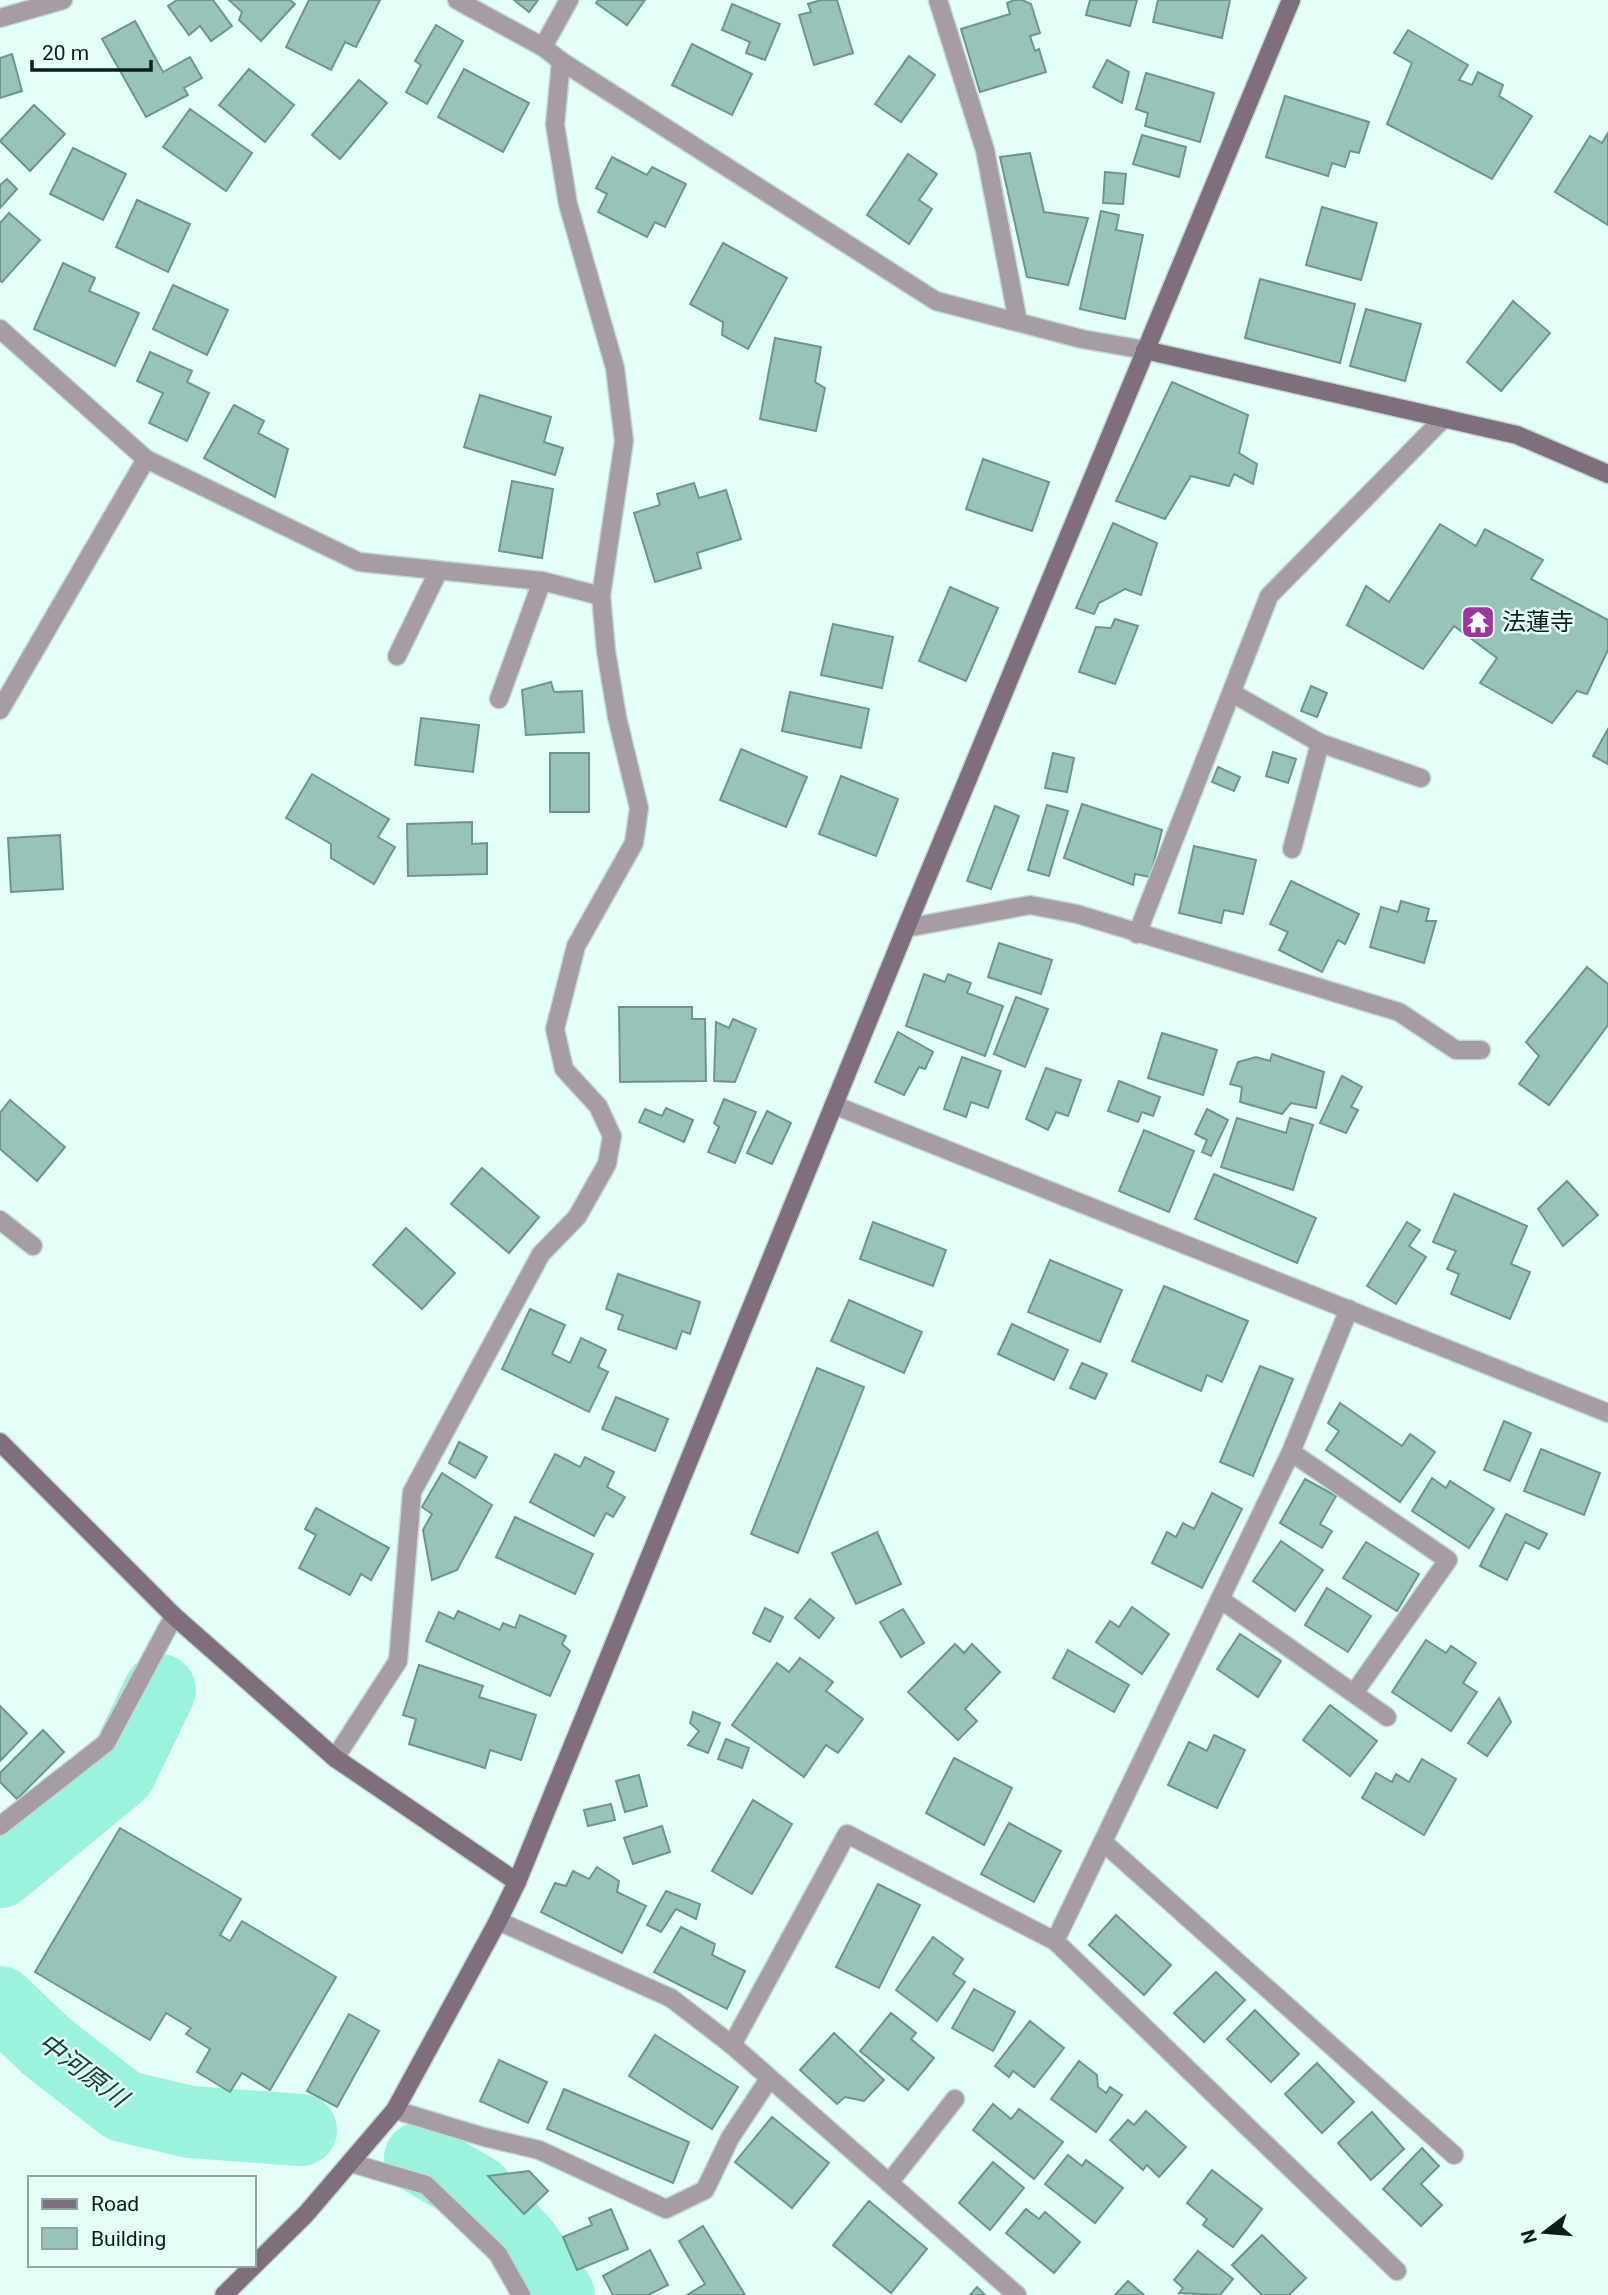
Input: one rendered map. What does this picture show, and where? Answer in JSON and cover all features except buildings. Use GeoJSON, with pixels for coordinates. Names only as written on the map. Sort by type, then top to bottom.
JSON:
{"type":"FeatureCollection","features":[{"type":"Feature","properties":{"kind":"street"},"geometry":{"type":"LineString","coordinates":[[0,18],[63,0]]}},
{"type":"Feature","properties":{"kind":"street"},"geometry":{"type":"LineString","coordinates":[[457,0],[543,47],[936,301],[1082,339],[1145,350],[1517,436],[1608,474]]}},
{"type":"Feature","properties":{"kind":"street"},"geometry":{"type":"LineString","coordinates":[[543,47],[569,0]]}},
{"type":"Feature","properties":{"kind":"street"},"geometry":{"type":"LineString","coordinates":[[938,0],[985,150],[1018,322]]}},
{"type":"Feature","properties":{"kind":"street"},"geometry":{"type":"LineString","coordinates":[[256,2263],[306,2214],[395,2110],[517,1882],[906,928],[1291,0]]}},
{"type":"Feature","properties":{"kind":"street"},"geometry":{"type":"LineString","coordinates":[[335,1758],[398,1661],[412,1492],[541,1254],[578,1217],[607,1164],[611,1136],[597,1106],[564,1069],[555,1029],[576,946],[634,843],[639,808],[617,717],[606,651],[601,596],[624,441],[615,368],[568,204],[555,125],[561,61]]}},
{"type":"Feature","properties":{"kind":"street"},"geometry":{"type":"LineString","coordinates":[[0,330],[146,459],[359,562],[542,581],[601,596]]}},
{"type":"Feature","properties":{"kind":"street"},"geometry":{"type":"LineString","coordinates":[[1137,934],[1269,596],[1444,418]]}},
{"type":"Feature","properties":{"kind":"street"},"geometry":{"type":"LineString","coordinates":[[0,710],[146,459]]}},
{"type":"Feature","properties":{"kind":"street"},"geometry":{"type":"LineString","coordinates":[[397,656],[438,572]]}},
{"type":"Feature","properties":{"kind":"street"},"geometry":{"type":"LineString","coordinates":[[499,699],[542,581]]}},
{"type":"Feature","properties":{"kind":"street"},"geometry":{"type":"LineString","coordinates":[[1232,693],[1320,743],[1421,778]]}},
{"type":"Feature","properties":{"kind":"street"},"geometry":{"type":"LineString","coordinates":[[1292,849],[1320,743]]}},
{"type":"Feature","properties":{"kind":"street"},"geometry":{"type":"LineString","coordinates":[[906,928],[1030,905],[1077,914],[1399,1012],[1455,1050],[1481,1050]]}},
{"type":"Feature","properties":{"kind":"street"},"geometry":{"type":"LineString","coordinates":[[834,1105],[1608,1413]]}},
{"type":"Feature","properties":{"kind":"street"},"geometry":{"type":"LineString","coordinates":[[0,1220],[33,1246]]}},
{"type":"Feature","properties":{"kind":"street"},"geometry":{"type":"LineString","coordinates":[[1055,1941],[1291,1452],[1349,1309]]}},
{"type":"Feature","properties":{"kind":"street"},"geometry":{"type":"LineString","coordinates":[[0,1442],[174,1616],[335,1758],[517,1882]]}},
{"type":"Feature","properties":{"kind":"street"},"geometry":{"type":"LineString","coordinates":[[1291,1452],[1448,1560],[1354,1693]]}},
{"type":"Feature","properties":{"kind":"street"},"geometry":{"type":"LineString","coordinates":[[1220,1599],[1387,1717]]}},
{"type":"Feature","properties":{"kind":"street"},"geometry":{"type":"LineString","coordinates":[[0,1826],[106,1743],[174,1616]]}},
{"type":"Feature","properties":{"kind":"street"},"geometry":{"type":"LineString","coordinates":[[732,2045],[847,1833],[1055,1941],[1397,2271]]}},
{"type":"Feature","properties":{"kind":"street"},"geometry":{"type":"LineString","coordinates":[[1103,1842],[1454,2155]]}},
{"type":"Feature","properties":{"kind":"street"},"geometry":{"type":"LineString","coordinates":[[498,1920],[671,1998],[732,2045],[1017,2295]]}},
{"type":"Feature","properties":{"kind":"street"},"geometry":{"type":"LineString","coordinates":[[395,2110],[484,2137],[539,2150],[666,2209],[705,2190],[730,2138],[769,2078]]}},
{"type":"Feature","properties":{"kind":"street"},"geometry":{"type":"LineString","coordinates":[[889,2183],[955,2099]]}},
{"type":"Feature","properties":{"kind":"street"},"geometry":{"type":"LineString","coordinates":[[351,2163],[426,2185],[498,2253],[521,2295]]}},
{"type":"Feature","properties":{"kind":"street"},"geometry":{"type":"LineString","coordinates":[[224,2295],[252,2267]]}},
{"type":"Feature","properties":{"kind":"waterway","name":"中河原川"},"geometry":{"type":"LineString","coordinates":[[0,1872],[120,1773],[160,1690]]}},
{"type":"Feature","properties":{"kind":"waterway","name":"中河原川"},"geometry":{"type":"LineString","coordinates":[[0,2002],[46,2046],[123,2106],[190,2122],[301,2130]]}},
{"type":"Feature","properties":{"kind":"waterway","name":"中河原川"},"geometry":{"type":"LineString","coordinates":[[420,2158],[477,2191],[525,2245],[559,2295]]}},
{"type":"Feature","properties":{"kind":"place","name":"法蓮寺"},"geometry":{"type":"Point","coordinates":[1478,622]}}]}
